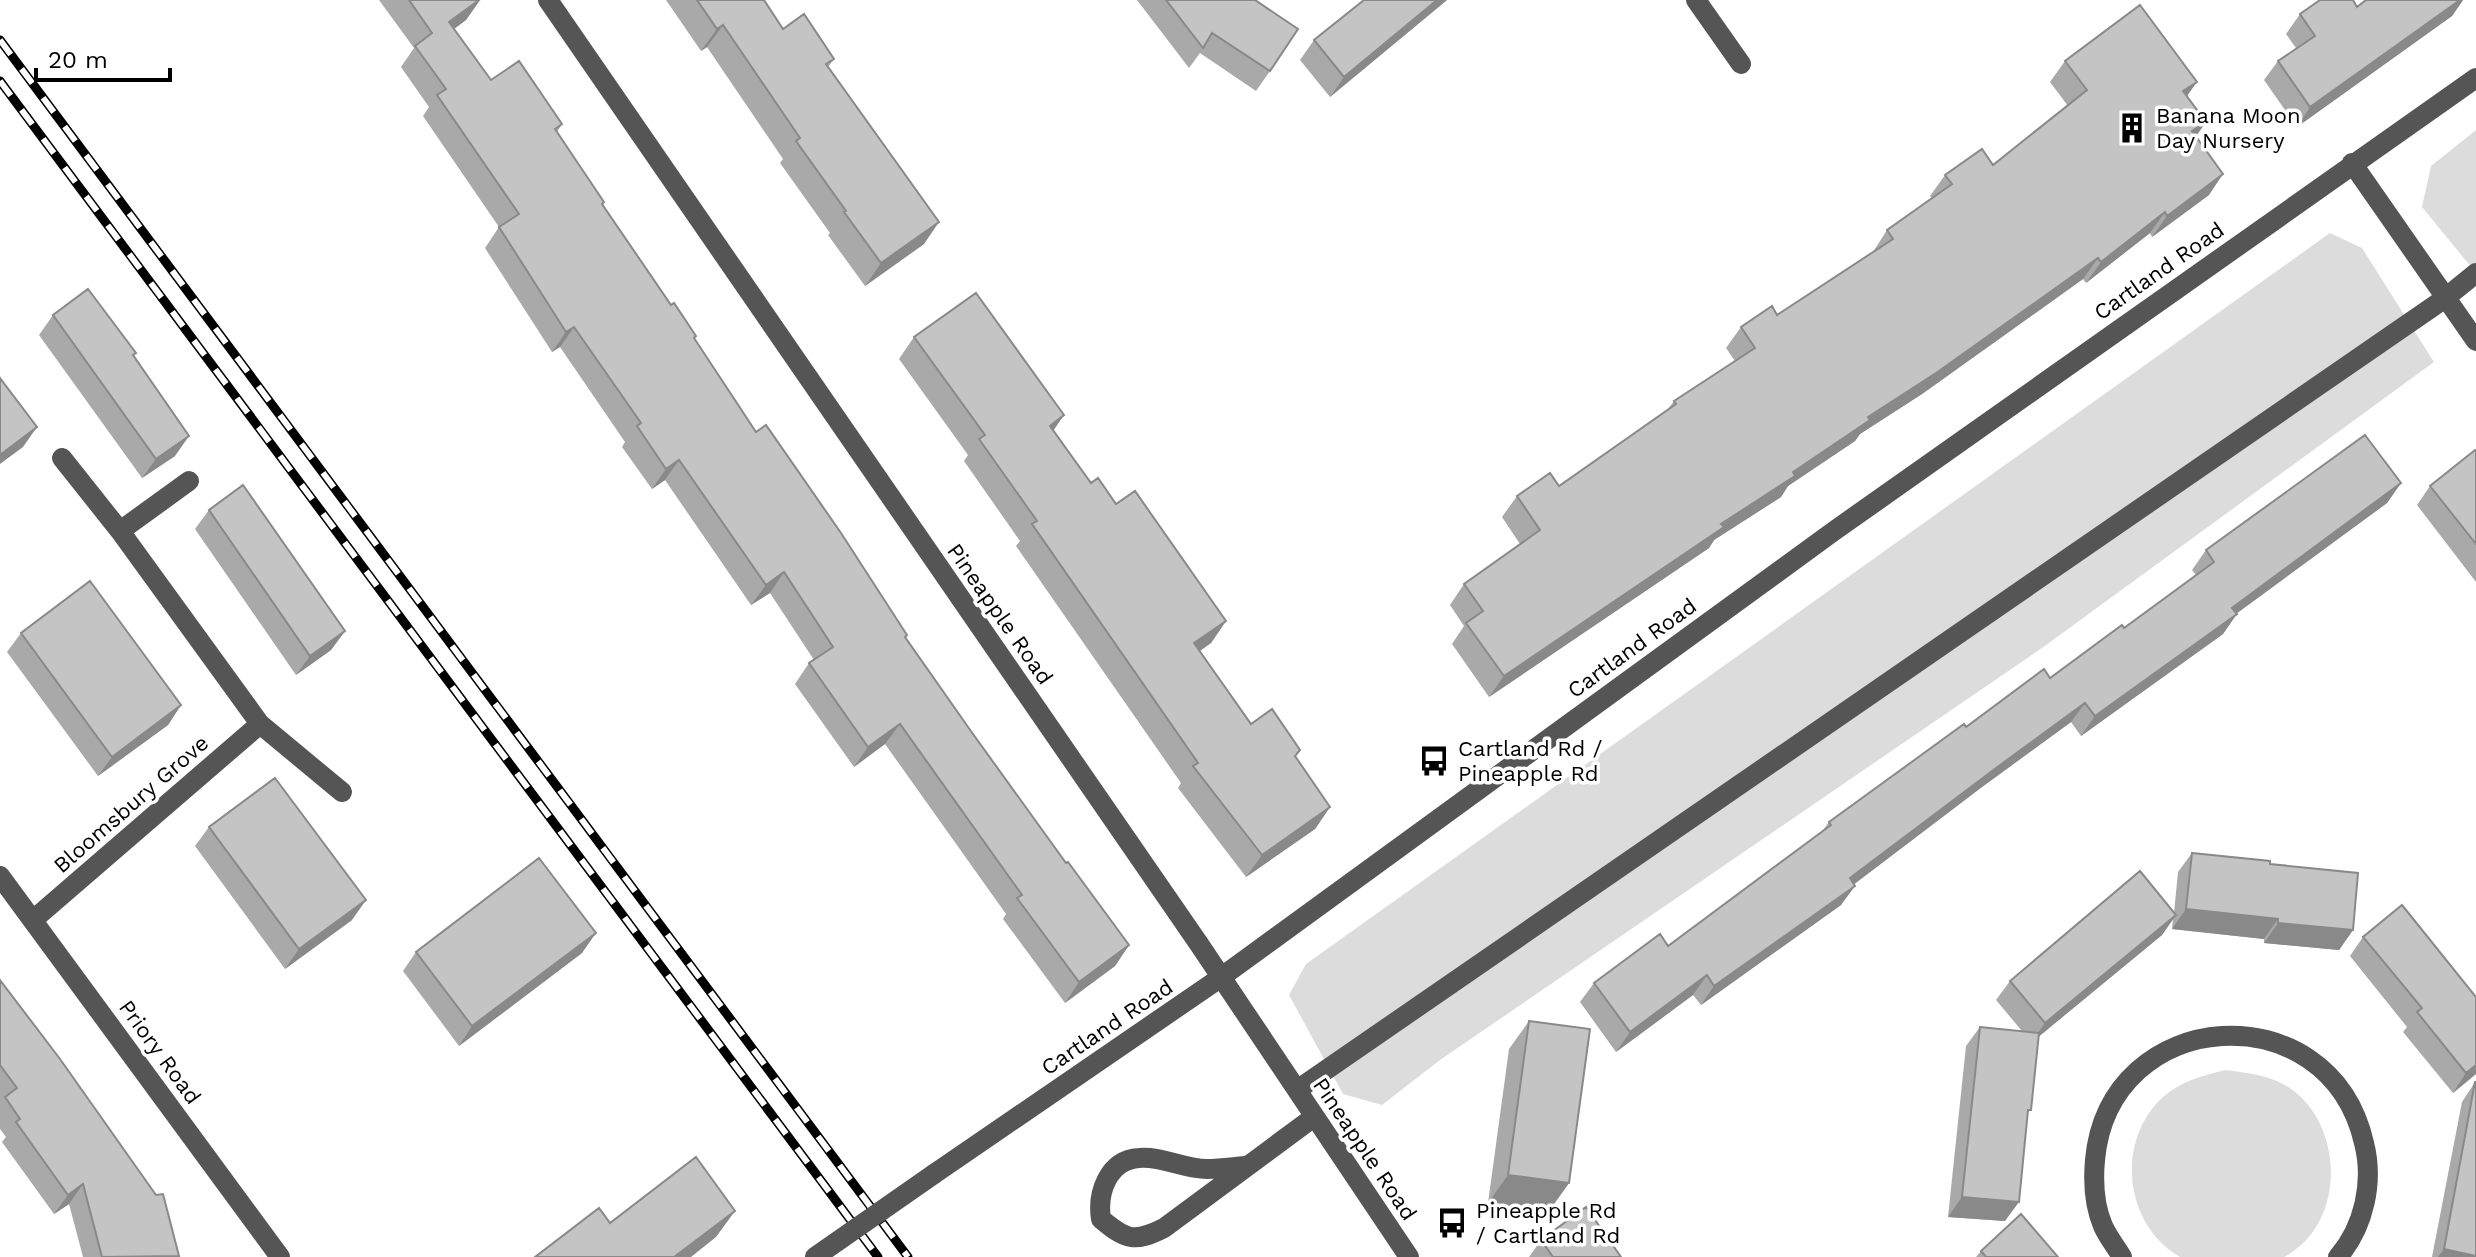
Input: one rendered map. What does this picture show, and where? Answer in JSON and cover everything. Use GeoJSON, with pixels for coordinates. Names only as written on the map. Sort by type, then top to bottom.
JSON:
{"type":"FeatureCollection","features":[{"type":"Feature","properties":{"kind":"street","name":"Pineapple Road"},"geometry":{"type":"LineString","coordinates":[[548,0],[1199,944],[1409,1257]]}},
{"type":"Feature","properties":{"kind":"street"},"geometry":{"type":"LineString","coordinates":[[1696,0],[1741,64]]}},
{"type":"Feature","properties":{"kind":"street","name":"Cartland Road"},"geometry":{"type":"LineString","coordinates":[[815,1257],[1220,978],[1821,541],[2476,78]]}},
{"type":"Feature","properties":{"kind":"street"},"geometry":{"type":"LineString","coordinates":[[2352,163],[2476,341]]}},
{"type":"Feature","properties":{"kind":"street"},"geometry":{"type":"LineString","coordinates":[[1297,1090],[2444,299],[2476,273]]}},
{"type":"Feature","properties":{"kind":"street"},"geometry":{"type":"LineString","coordinates":[[62,458],[120,531],[260,724],[342,792]]}},
{"type":"Feature","properties":{"kind":"street"},"geometry":{"type":"LineString","coordinates":[[120,531],[189,481]]}},
{"type":"Feature","properties":{"kind":"street","name":"Bloomsbury Grove"},"geometry":{"type":"LineString","coordinates":[[33,920],[260,724]]}},
{"type":"Feature","properties":{"kind":"street","name":"Priory Road"},"geometry":{"type":"LineString","coordinates":[[0,876],[280,1257]]}},
{"type":"Feature","properties":{"kind":"street"},"geometry":{"type":"LineString","coordinates":[[2122,1257],[2103,1225],[2093,1183],[2097,1140],[2113,1100],[2141,1067],[2178,1045],[2220,1035],[2263,1038],[2303,1054],[2337,1083],[2359,1120],[2369,1162],[2365,1206],[2348,1246],[2338,1257]]}},
{"type":"Feature","properties":{"kind":"street"},"geometry":{"type":"LineString","coordinates":[[1245,1166],[1207,1169],[1137,1158],[1116,1168],[1105,1179],[1099,1204],[1101,1219],[1131,1239],[1148,1236],[1164,1228],[1314,1117]]}},
{"type":"Feature","properties":{"kind":"shaded area"},"geometry":{"type":"Polygon","coordinates":[[[2476,130],[2476,273],[2422,207],[2431,166],[2476,130]]]}},
{"type":"Feature","properties":{"kind":"shaded area"},"geometry":{"type":"Polygon","coordinates":[[[2330,233],[2362,248],[2434,362],[2042,648],[1440,1060],[1382,1105],[1343,1094],[1289,995],[1306,964],[2330,233]]]}},
{"type":"Feature","properties":{"kind":"shaded area"},"geometry":{"type":"Polygon","coordinates":[[[2225,1070],[2267,1077],[2290,1088],[2308,1105],[2321,1126],[2329,1150],[2331,1175],[2328,1199],[2319,1222],[2304,1242],[2284,1257],[2180,1257],[2161,1243],[2147,1225],[2137,1204],[2132,1182],[2133,1159],[2138,1136],[2148,1115],[2163,1097],[2177,1087],[2225,1070]]]}},
{"type":"Feature","properties":{"kind":"building"},"geometry":{"type":"Polygon","coordinates":[[[409,0],[479,0],[449,22],[491,80],[519,61],[562,124],[555,129],[604,202],[602,204],[671,305],[674,303],[756,432],[766,425],[841,533],[907,635],[905,637],[1066,863],[1129,945],[1079,982],[1017,898],[1022,895],[900,724],[868,747],[809,663],[833,647],[784,572],[766,585],[679,460],[666,469],[637,426],[641,423],[574,327],[566,332],[499,227],[519,214],[437,95],[446,89],[415,46],[432,33],[409,0]]]}},
{"type":"Feature","properties":{"kind":"building"},"geometry":{"type":"Polygon","coordinates":[[[697,0],[764,0],[783,29],[804,14],[834,59],[826,64],[939,222],[881,263],[796,141],[800,138],[723,25],[717,29],[697,0]]]}},
{"type":"Feature","properties":{"kind":"building"},"geometry":{"type":"Polygon","coordinates":[[[1166,0],[1255,0],[1298,29],[1270,71],[1212,33],[1203,48],[1166,0]]]}},
{"type":"Feature","properties":{"kind":"building"},"geometry":{"type":"Polygon","coordinates":[[[1364,0],[1437,0],[1344,77],[1314,40],[1364,0]]]}},
{"type":"Feature","properties":{"kind":"building"},"geometry":{"type":"Polygon","coordinates":[[[2320,0],[2353,0],[2357,7],[2366,0],[2460,0],[2310,107],[2278,61],[2315,36],[2300,14],[2320,0]]]}},
{"type":"Feature","properties":{"kind":"building"},"geometry":{"type":"Polygon","coordinates":[[[2140,5],[2197,82],[2183,91],[2206,122],[2192,131],[2223,174],[2167,216],[2165,212],[2101,262],[2098,258],[1936,373],[1868,417],[1870,420],[1793,472],[1795,476],[1721,524],[1724,527],[1504,676],[1466,623],[1483,611],[1464,584],[1540,530],[1517,496],[1550,473],[1559,486],[1676,404],[1674,401],[1755,348],[1741,327],[1772,306],[1777,315],[1893,239],[1887,230],[1952,184],[1945,175],[1982,149],[1993,165],[2087,90],[2065,61],[2140,5]]]}},
{"type":"Feature","properties":{"kind":"building"},"geometry":{"type":"Polygon","coordinates":[[[88,289],[136,353],[133,355],[189,436],[156,459],[53,315],[88,289]]]}},
{"type":"Feature","properties":{"kind":"building"},"geometry":{"type":"Polygon","coordinates":[[[976,293],[1064,415],[1050,426],[1091,483],[1098,478],[1116,504],[1135,491],[1226,621],[1194,643],[1251,724],[1272,709],[1300,750],[1295,756],[1330,807],[1262,855],[1193,766],[1198,763],[1032,524],[1037,521],[979,439],[985,435],[914,337],[976,293]]]}},
{"type":"Feature","properties":{"kind":"building"},"geometry":{"type":"Polygon","coordinates":[[[0,378],[37,427],[0,455],[0,378]]]}},
{"type":"Feature","properties":{"kind":"building"},"geometry":{"type":"Polygon","coordinates":[[[2365,435],[2401,483],[2232,608],[2237,614],[2095,716],[2085,703],[1850,878],[1855,886],[1714,986],[1707,975],[1630,1032],[1594,983],[1660,934],[1668,946],[1831,825],[1829,822],[2044,669],[2050,678],[2122,625],[2124,628],[2214,562],[2206,550],[2365,435]]]}},
{"type":"Feature","properties":{"kind":"building"},"geometry":{"type":"Polygon","coordinates":[[[2476,451],[2476,544],[2430,486],[2476,451]]]}},
{"type":"Feature","properties":{"kind":"building"},"geometry":{"type":"Polygon","coordinates":[[[243,485],[345,631],[310,656],[209,510],[243,485]]]}},
{"type":"Feature","properties":{"kind":"building"},"geometry":{"type":"Polygon","coordinates":[[[90,581],[181,705],[112,757],[21,633],[90,581]]]}},
{"type":"Feature","properties":{"kind":"building"},"geometry":{"type":"Polygon","coordinates":[[[275,778],[366,900],[299,949],[209,827],[275,778]]]}},
{"type":"Feature","properties":{"kind":"building"},"geometry":{"type":"Polygon","coordinates":[[[2192,853],[2358,873],[2353,930],[2278,923],[2278,919],[2186,909],[2192,853]]]}},
{"type":"Feature","properties":{"kind":"building"},"geometry":{"type":"Polygon","coordinates":[[[539,858],[596,933],[472,1026],[416,952],[539,858]]]}},
{"type":"Feature","properties":{"kind":"building"},"geometry":{"type":"Polygon","coordinates":[[[2140,871],[2176,915],[2045,1023],[2010,981],[2140,871]]]}},
{"type":"Feature","properties":{"kind":"building"},"geometry":{"type":"Polygon","coordinates":[[[2402,905],[2476,997],[2476,1065],[2466,1073],[2417,1012],[2422,1008],[2363,937],[2402,905]]]}},
{"type":"Feature","properties":{"kind":"building"},"geometry":{"type":"Polygon","coordinates":[[[0,980],[156,1195],[163,1194],[179,1256],[102,1257],[83,1184],[68,1195],[16,1122],[20,1119],[5,1097],[17,1088],[0,1065],[0,980]]]}},
{"type":"Feature","properties":{"kind":"building"},"geometry":{"type":"Polygon","coordinates":[[[1529,1021],[1590,1029],[1569,1183],[1508,1175],[1529,1021]]]}},
{"type":"Feature","properties":{"kind":"building"},"geometry":{"type":"Polygon","coordinates":[[[1980,1027],[2039,1033],[2019,1202],[1962,1197],[1980,1027]]]}},
{"type":"Feature","properties":{"kind":"building"},"geometry":{"type":"Polygon","coordinates":[[[2476,1082],[2476,1256],[2444,1249],[2476,1082]]]}},
{"type":"Feature","properties":{"kind":"building"},"geometry":{"type":"Polygon","coordinates":[[[696,1157],[735,1211],[674,1257],[535,1257],[599,1208],[610,1223],[696,1157]]]}},
{"type":"Feature","properties":{"kind":"building"},"geometry":{"type":"Polygon","coordinates":[[[1586,1207],[1621,1257],[1553,1257],[1541,1240],[1586,1207]]]}},
{"type":"Feature","properties":{"kind":"building"},"geometry":{"type":"Polygon","coordinates":[[[2021,1214],[2058,1257],[1986,1257],[1981,1251],[2021,1214]]]}},
{"type":"Feature","properties":{"kind":"railway"},"geometry":{"type":"LineString","coordinates":[[0,40],[908,1257]]}},
{"type":"Feature","properties":{"kind":"railway"},"geometry":{"type":"LineString","coordinates":[[0,81],[878,1257]]}},
{"type":"Feature","properties":{"kind":"place","name":"Banana Moon Day Nursery"},"geometry":{"type":"Point","coordinates":[2132,128]}},
{"type":"Feature","properties":{"kind":"place","name":"Cartland Rd / Pineapple Rd"},"geometry":{"type":"Point","coordinates":[1434,761]}},
{"type":"Feature","properties":{"kind":"place","name":"Pineapple Rd / Cartland Rd"},"geometry":{"type":"Point","coordinates":[1452,1223]}}]}
